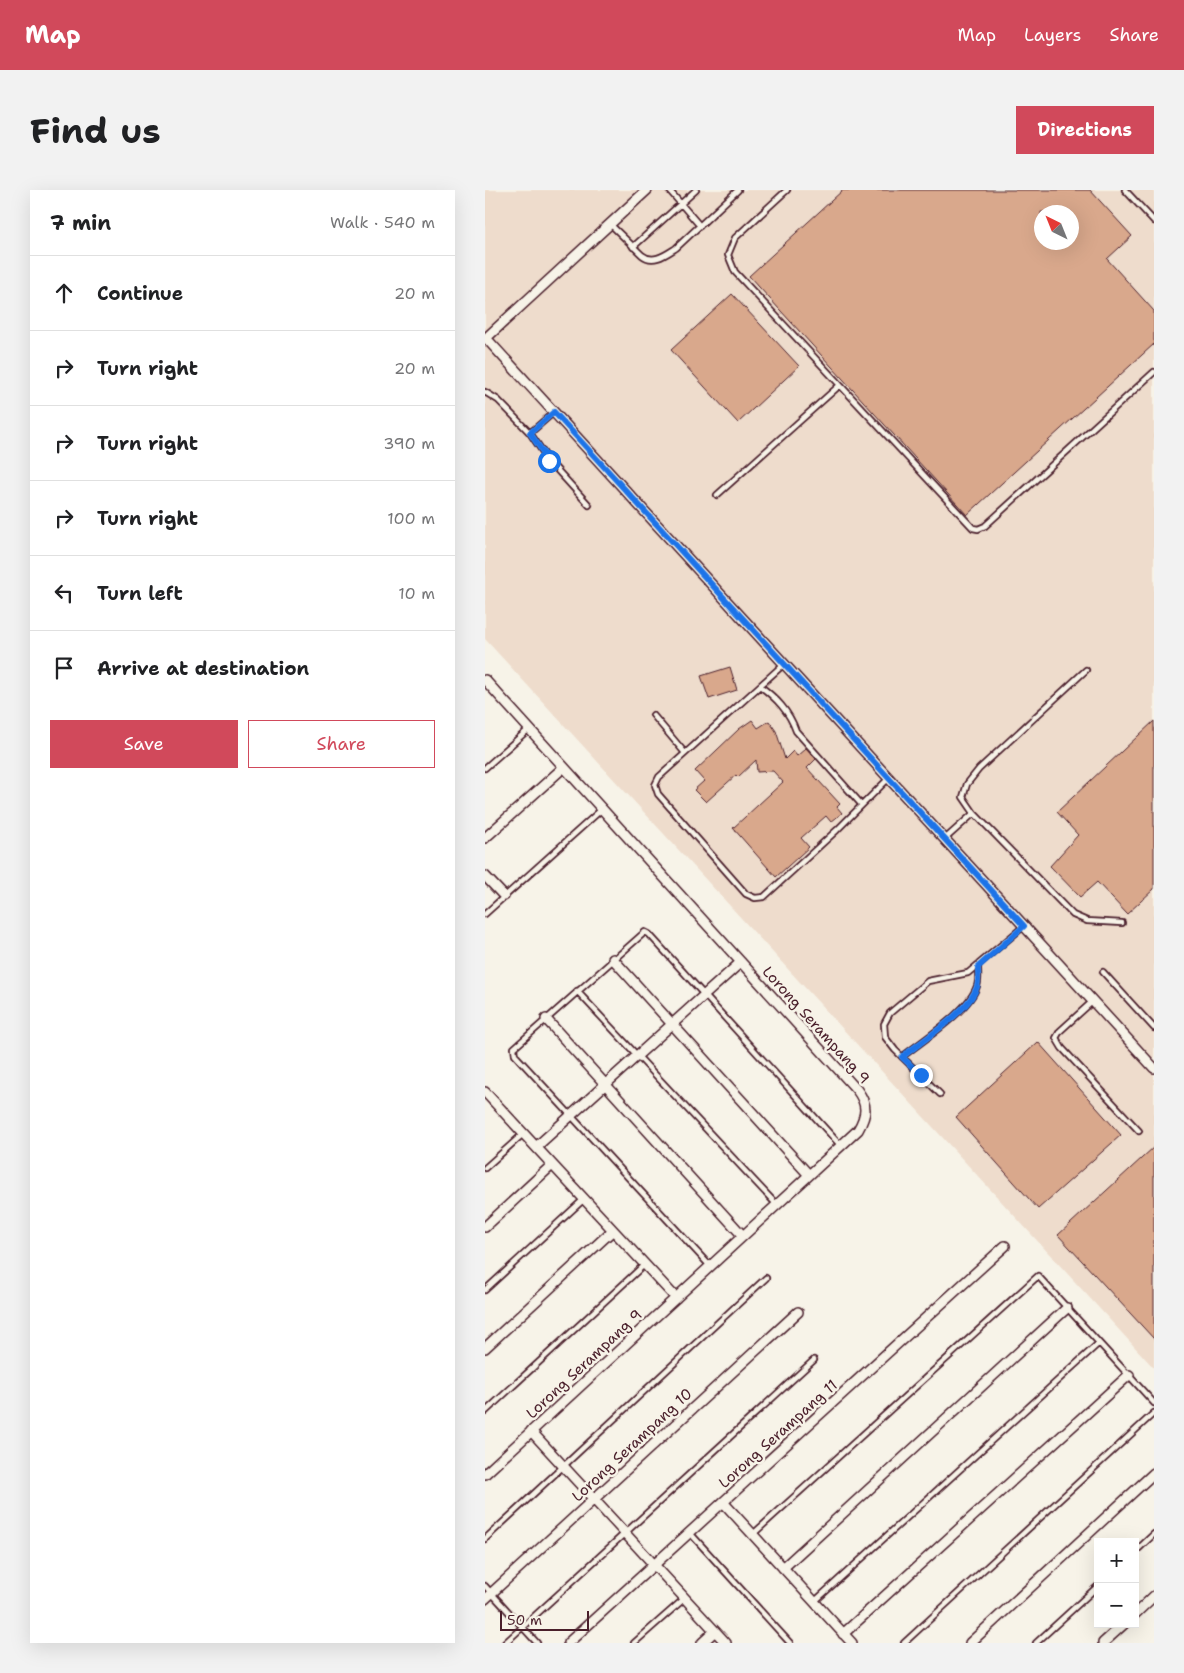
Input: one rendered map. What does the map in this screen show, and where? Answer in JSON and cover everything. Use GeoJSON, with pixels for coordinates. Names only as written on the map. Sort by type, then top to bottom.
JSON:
{"type":"FeatureCollection","features":[{"type":"Feature","properties":{"kind":"street"},"geometry":{"type":"LineString","coordinates":[[647,190],[486,338],[1154,1068]]}},
{"type":"Feature","properties":{"kind":"street","name":"Lorong Serampang 9"},"geometry":{"type":"LineString","coordinates":[[485,680],[741,962],[863,1099],[866,1107],[858,1130],[485,1474]]}},
{"type":"Feature","properties":{"kind":"street"},"geometry":{"type":"LineString","coordinates":[[485,694],[492,688]]}},
{"type":"Feature","properties":{"kind":"street"},"geometry":{"type":"LineString","coordinates":[[485,838],[564,767]]}},
{"type":"Feature","properties":{"kind":"street"},"geometry":{"type":"LineString","coordinates":[[485,876],[504,896]]}},
{"type":"Feature","properties":{"kind":"street"},"geometry":{"type":"LineString","coordinates":[[613,959],[809,1175]]}},
{"type":"Feature","properties":{"kind":"street"},"geometry":{"type":"LineString","coordinates":[[535,1147],[741,962]]}},
{"type":"Feature","properties":{"kind":"street"},"geometry":{"type":"LineString","coordinates":[[546,1019],[743,1236]]}},
{"type":"Feature","properties":{"kind":"street"},"geometry":{"type":"LineString","coordinates":[[487,1099],[523,1133],[583,1200],[676,1298]]}},
{"type":"Feature","properties":{"kind":"street"},"geometry":{"type":"LineString","coordinates":[[485,1226],[552,1165]]}},
{"type":"Feature","properties":{"kind":"street"},"geometry":{"type":"LineString","coordinates":[[485,1348],[612,1231]]}},
{"type":"Feature","properties":{"kind":"street","name":"Lorong Serampang 11"},"geometry":{"type":"LineString","coordinates":[[568,1643],[1005,1246]]}},
{"type":"Feature","properties":{"kind":"street"},"geometry":{"type":"LineString","coordinates":[[783,1568],[1067,1308]]}},
{"type":"Feature","properties":{"kind":"street","name":"Lorong Serampang 10"},"geometry":{"type":"LineString","coordinates":[[487,1593],[594,1499],[798,1312]]}},
{"type":"Feature","properties":{"kind":"street"},"geometry":{"type":"LineString","coordinates":[[843,1634],[1129,1375]]}},
{"type":"Feature","properties":{"kind":"street"},"geometry":{"type":"LineString","coordinates":[[531,1431],[727,1643]]}},
{"type":"Feature","properties":{"kind":"street"},"geometry":{"type":"LineString","coordinates":[[970,1643],[1154,1473]]}},
{"type":"Feature","properties":{"kind":"street"},"geometry":{"type":"LineString","coordinates":[[723,1502],[852,1643]]}},
{"type":"Feature","properties":{"kind":"street"},"geometry":{"type":"LineString","coordinates":[[1139,1610],[1154,1596]]}},
{"type":"Feature","properties":{"kind":"street"},"geometry":{"type":"LineString","coordinates":[[1103,1643],[1120,1628]]}},
{"type":"Feature","properties":{"kind":"street"},"geometry":{"type":"LineString","coordinates":[[701,1643],[715,1631]]}},
{"type":"Feature","properties":{"kind":"lane"},"geometry":{"type":"LineString","coordinates":[[669,190],[699,226]]}},
{"type":"Feature","properties":{"kind":"lane"},"geometry":{"type":"LineString","coordinates":[[633,246],[696,190]]}},
{"type":"Feature","properties":{"kind":"lane"},"geometry":{"type":"LineString","coordinates":[[610,224],[646,259],[664,256],[738,190]]}},
{"type":"Feature","properties":{"kind":"lane"},"geometry":{"type":"LineString","coordinates":[[787,190],[735,238],[728,255],[735,272],[973,528],[978,529],[1154,372]]}},
{"type":"Feature","properties":{"kind":"lane"},"geometry":{"type":"LineString","coordinates":[[1125,190],[1154,221]]}},
{"type":"Feature","properties":{"kind":"lane"},"geometry":{"type":"LineString","coordinates":[[717,495],[840,385]]}},
{"type":"Feature","properties":{"kind":"lane"},"geometry":{"type":"LineString","coordinates":[[485,392],[498,400],[530,433],[549,461],[589,505]]}},
{"type":"Feature","properties":{"kind":"lane"},"geometry":{"type":"LineString","coordinates":[[530,433],[554,412]]}},
{"type":"Feature","properties":{"kind":"lane"},"geometry":{"type":"LineString","coordinates":[[785,664],[685,753],[659,778],[655,785],[658,794],[746,894],[755,898],[764,897],[837,830],[889,778]]}},
{"type":"Feature","properties":{"kind":"lane"},"geometry":{"type":"LineString","coordinates":[[1086,670],[979,769],[967,784],[963,797],[974,813],[1073,915],[1087,922],[1123,923]]}},
{"type":"Feature","properties":{"kind":"lane"},"geometry":{"type":"LineString","coordinates":[[760,686],[776,697],[792,718],[796,730],[861,804]]}},
{"type":"Feature","properties":{"kind":"lane"},"geometry":{"type":"LineString","coordinates":[[653,715],[685,753]]}},
{"type":"Feature","properties":{"kind":"lane"},"geometry":{"type":"LineString","coordinates":[[485,768],[530,728]]}},
{"type":"Feature","properties":{"kind":"lane"},"geometry":{"type":"LineString","coordinates":[[485,914],[601,810]]}},
{"type":"Feature","properties":{"kind":"lane"},"geometry":{"type":"LineString","coordinates":[[945,839],[974,813]]}},
{"type":"Feature","properties":{"kind":"lane"},"geometry":{"type":"LineString","coordinates":[[940,1094],[902,1057],[885,1037],[885,1024],[891,1013],[928,981],[959,976],[978,967],[1024,926]]}},
{"type":"Feature","properties":{"kind":"lane"},"geometry":{"type":"LineString","coordinates":[[711,1266],[570,1116],[513,1051],[546,1019],[645,932],[705,994],[841,1146]]}},
{"type":"Feature","properties":{"kind":"lane"},"geometry":{"type":"LineString","coordinates":[[902,1057],[955,1014],[971,997],[978,985],[978,967]]}},
{"type":"Feature","properties":{"kind":"lane"},"geometry":{"type":"LineString","coordinates":[[1103,972],[1154,1028]]}},
{"type":"Feature","properties":{"kind":"lane"},"geometry":{"type":"LineString","coordinates":[[577,991],[777,1205]]}},
{"type":"Feature","properties":{"kind":"lane"},"geometry":{"type":"LineString","coordinates":[[1093,1001],[1060,1031],[1056,1038],[1062,1048],[1139,1131]]}},
{"type":"Feature","properties":{"kind":"lane"},"geometry":{"type":"LineString","coordinates":[[485,1168],[523,1133]]}},
{"type":"Feature","properties":{"kind":"lane"},"geometry":{"type":"LineString","coordinates":[[485,1290],[583,1200]]}},
{"type":"Feature","properties":{"kind":"lane"},"geometry":{"type":"LineString","coordinates":[[485,1412],[644,1265]]}},
{"type":"Feature","properties":{"kind":"lane"},"geometry":{"type":"LineString","coordinates":[[752,1534],[1038,1276],[1154,1403]]}},
{"type":"Feature","properties":{"kind":"lane"},"geometry":{"type":"LineString","coordinates":[[485,1539],[767,1278]]}},
{"type":"Feature","properties":{"kind":"lane"},"geometry":{"type":"LineString","coordinates":[[814,1602],[1099,1343]]}},
{"type":"Feature","properties":{"kind":"lane"},"geometry":{"type":"LineString","coordinates":[[505,1643],[814,1360]]}},
{"type":"Feature","properties":{"kind":"lane"},"geometry":{"type":"LineString","coordinates":[[904,1643],[1154,1413]]}},
{"type":"Feature","properties":{"kind":"lane"},"geometry":{"type":"LineString","coordinates":[[690,1533],[790,1643]]}},
{"type":"Feature","properties":{"kind":"lane"},"geometry":{"type":"LineString","coordinates":[[1139,1548],[1154,1534]]}},
{"type":"Feature","properties":{"kind":"lane"},"geometry":{"type":"LineString","coordinates":[[1036,1643],[1094,1590]]}},
{"type":"Feature","properties":{"kind":"lane"},"geometry":{"type":"LineString","coordinates":[[487,1593],[537,1643]]}},
{"type":"Feature","properties":{"kind":"lane"},"geometry":{"type":"LineString","coordinates":[[634,1643],[685,1598]]}},
{"type":"Feature","properties":{"kind":"shaded area"},"geometry":{"type":"Polygon","coordinates":[[[485,190],[1154,190],[1154,1368],[485,639],[485,190]]]}},
{"type":"Feature","properties":{"kind":"building"},"geometry":{"type":"Polygon","coordinates":[[[843,190],[1090,190],[1132,236],[1107,259],[1154,311],[1154,344],[967,515],[749,276],[843,190]]]}},
{"type":"Feature","properties":{"kind":"building"},"geometry":{"type":"Polygon","coordinates":[[[732,294],[799,366],[738,423],[671,350],[732,294]]]}},
{"type":"Feature","properties":{"kind":"building"},"geometry":{"type":"Polygon","coordinates":[[[730,667],[737,690],[709,699],[701,676],[730,667]]]}},
{"type":"Feature","properties":{"kind":"building"},"geometry":{"type":"Polygon","coordinates":[[[752,720],[758,728],[769,721],[776,731],[785,759],[793,751],[797,756],[806,748],[816,759],[807,768],[840,804],[837,807],[842,813],[831,822],[826,816],[801,838],[809,847],[776,877],[733,828],[783,782],[773,771],[757,772],[756,760],[706,802],[694,790],[704,781],[695,771],[739,729],[752,720]]]}},
{"type":"Feature","properties":{"kind":"building"},"geometry":{"type":"Polygon","coordinates":[[[1154,721],[1154,889],[1127,914],[1097,882],[1080,897],[1050,866],[1078,835],[1057,812],[1154,721]]]}},
{"type":"Feature","properties":{"kind":"building"},"geometry":{"type":"Polygon","coordinates":[[[1038,1042],[1121,1135],[1038,1209],[956,1117],[1038,1042]]]}},
{"type":"Feature","properties":{"kind":"building"},"geometry":{"type":"Polygon","coordinates":[[[1154,1147],[1154,1339],[1058,1235],[1154,1147]]]}},
{"type":"Feature","properties":{"kind":"route"},"geometry":{"type":"LineString","coordinates":[[549,461],[530,433],[554,412],[1024,926],[978,967],[978,985],[971,997],[955,1014],[902,1057],[921,1075]]}}]}
